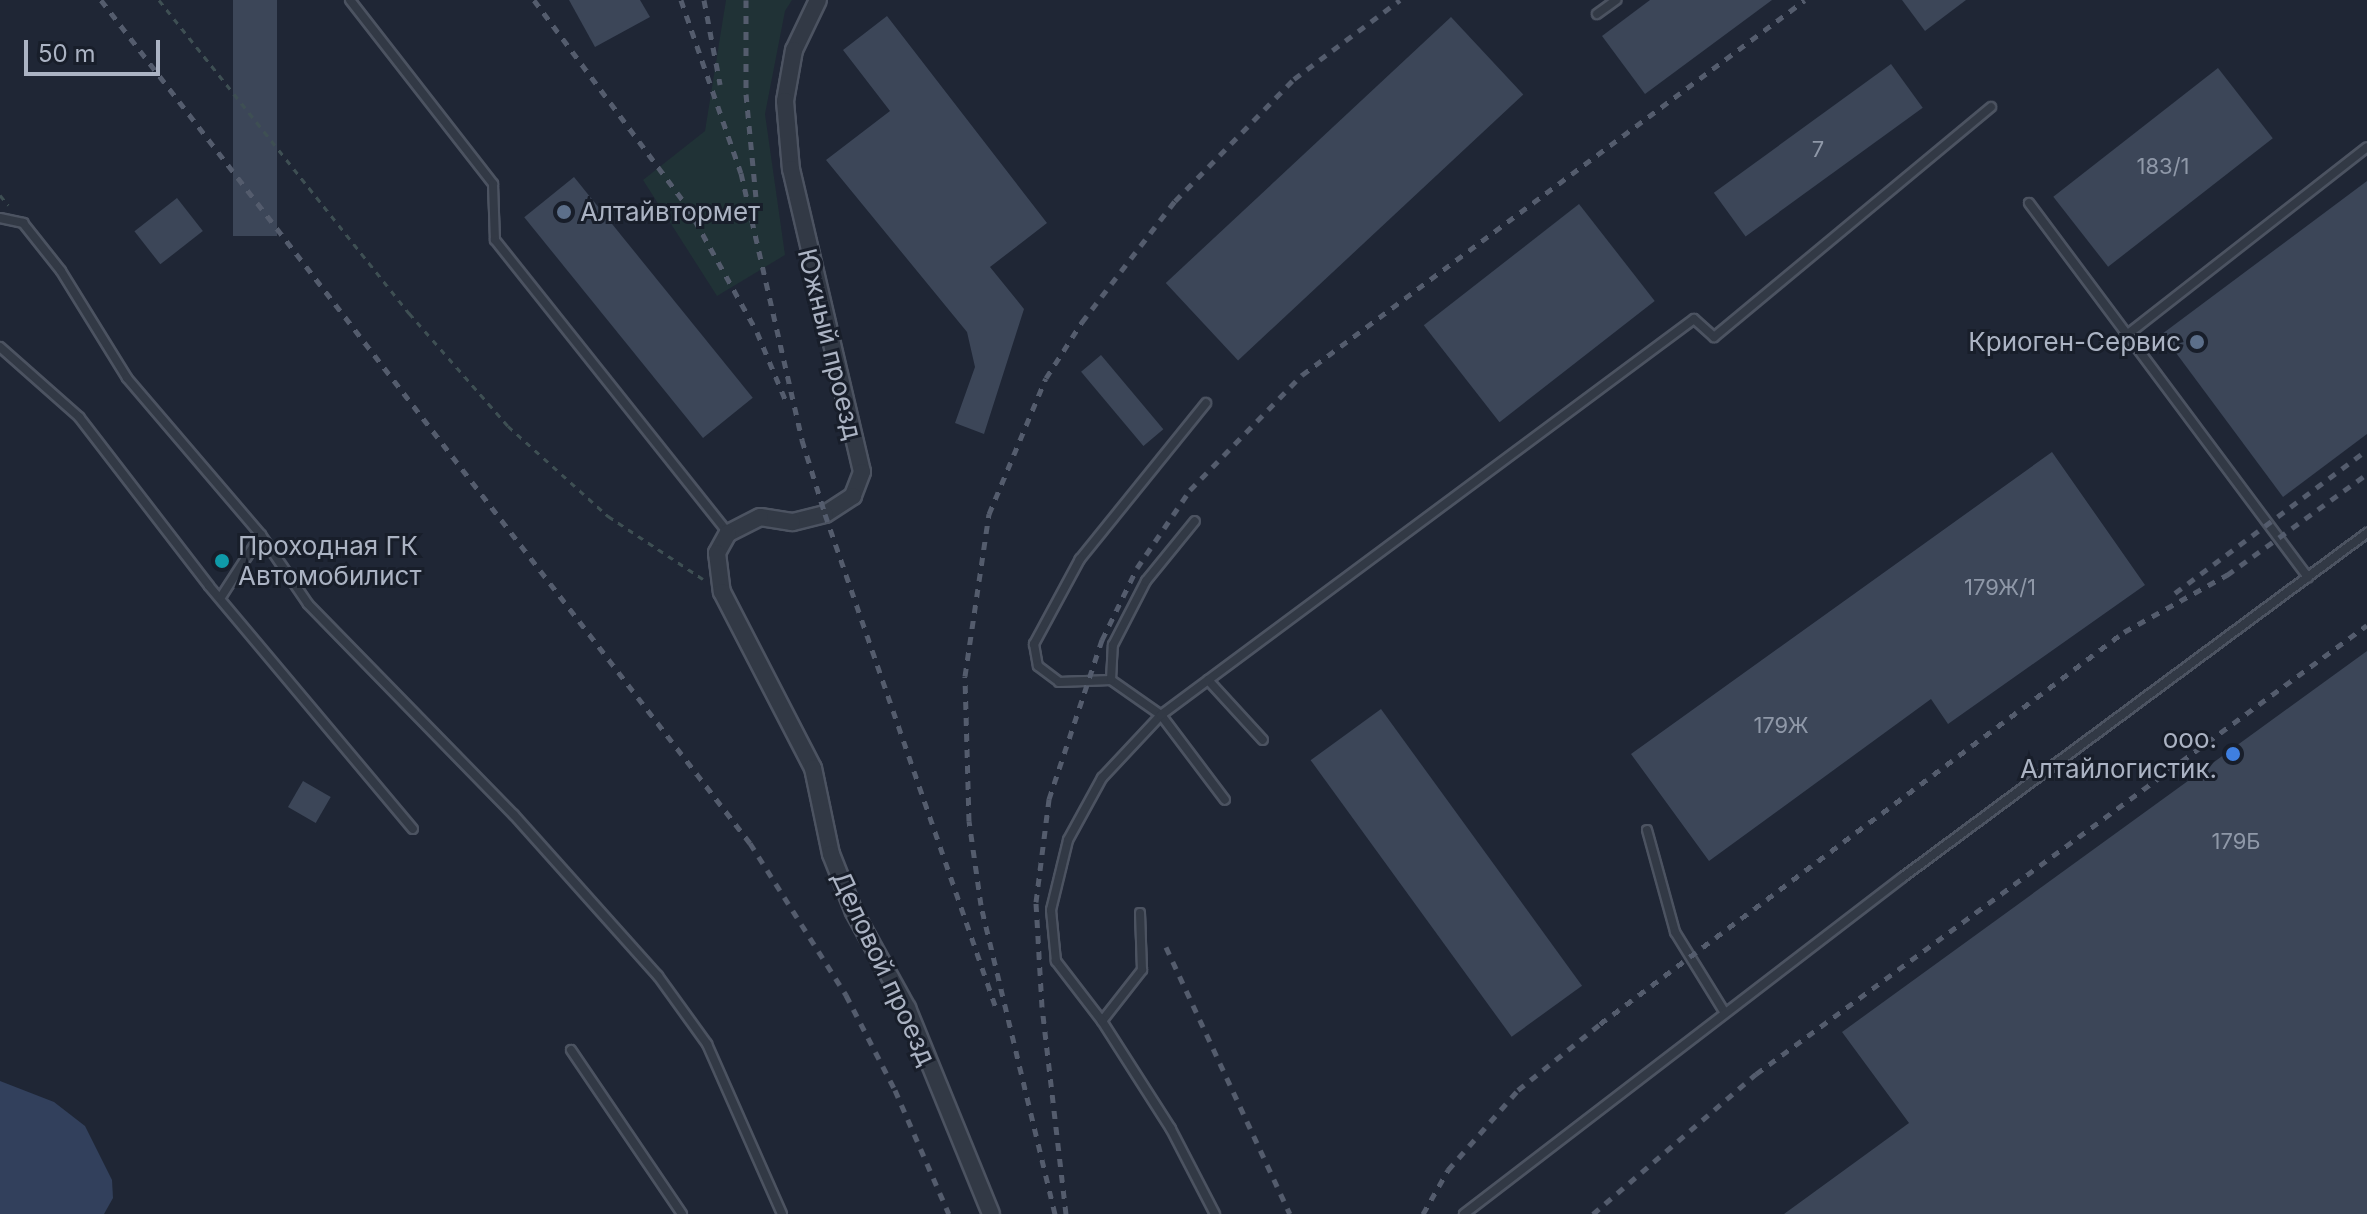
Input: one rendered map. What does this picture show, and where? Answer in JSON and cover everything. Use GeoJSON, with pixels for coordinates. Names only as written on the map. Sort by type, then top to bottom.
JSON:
{"type":"FeatureCollection","features":[{"type":"Feature","properties":{"kind":"street","name":"Южный проезд"},"geometry":{"type":"LineString","coordinates":[[728,533],[760,517],[792,522],[825,514],[853,496],[862,472],[791,169],[785,101],[794,50],[818,0]]}},
{"type":"Feature","properties":{"kind":"street"},"geometry":{"type":"LineString","coordinates":[[722,592],[717,553],[728,533]]}},
{"type":"Feature","properties":{"kind":"street","name":"Деловой проезд"},"geometry":{"type":"LineString","coordinates":[[722,592],[813,768],[825,806],[831,854],[854,912],[907,1008],[991,1214]]}},
{"type":"Feature","properties":{"kind":"lane"},"geometry":{"type":"LineString","coordinates":[[350,0],[493,184],[495,240],[728,533]]}},
{"type":"Feature","properties":{"kind":"lane"},"geometry":{"type":"LineString","coordinates":[[1597,14],[1616,0]]}},
{"type":"Feature","properties":{"kind":"lane"},"geometry":{"type":"LineString","coordinates":[[1215,1214],[1171,1129],[1102,1021],[1056,961],[1051,910],[1068,840],[1102,778],[1161,715],[1694,319],[1714,337],[1991,107]]}},
{"type":"Feature","properties":{"kind":"lane"},"geometry":{"type":"LineString","coordinates":[[2128,334],[2367,147]]}},
{"type":"Feature","properties":{"kind":"lane"},"geometry":{"type":"LineString","coordinates":[[2029,203],[2308,577]]}},
{"type":"Feature","properties":{"kind":"lane"},"geometry":{"type":"LineString","coordinates":[[0,218],[23,223],[61,271],[127,378],[261,535],[308,604],[514,815],[658,976],[707,1044],[782,1214]]}},
{"type":"Feature","properties":{"kind":"lane"},"geometry":{"type":"LineString","coordinates":[[0,347],[79,417],[221,597],[413,829]]}},
{"type":"Feature","properties":{"kind":"lane"},"geometry":{"type":"LineString","coordinates":[[1206,403],[1080,559],[1034,644],[1038,666],[1059,682],[1111,680],[1161,715],[1225,800]]}},
{"type":"Feature","properties":{"kind":"lane"},"geometry":{"type":"LineString","coordinates":[[1111,680],[1113,645],[1146,581],[1195,521]]}},
{"type":"Feature","properties":{"kind":"lane"},"geometry":{"type":"LineString","coordinates":[[1464,1214],[1725,1013],[2367,533]]}},
{"type":"Feature","properties":{"kind":"lane"},"geometry":{"type":"LineString","coordinates":[[221,597],[261,535]]}},
{"type":"Feature","properties":{"kind":"lane"},"geometry":{"type":"LineString","coordinates":[[1208,680],[1263,740]]}},
{"type":"Feature","properties":{"kind":"lane"},"geometry":{"type":"LineString","coordinates":[[1647,830],[1675,932],[1725,1013]]}},
{"type":"Feature","properties":{"kind":"lane"},"geometry":{"type":"LineString","coordinates":[[1102,1021],[1142,970],[1140,913]]}},
{"type":"Feature","properties":{"kind":"lane"},"geometry":{"type":"LineString","coordinates":[[571,1050],[682,1214]]}},
{"type":"Feature","properties":{"kind":"path"},"geometry":{"type":"LineString","coordinates":[[159,0],[409,313],[508,426],[608,516],[722,592]]}},
{"type":"Feature","properties":{"kind":"shaded area"},"geometry":{"type":"Polygon","coordinates":[[[726,0],[792,0],[785,11],[765,114],[785,255],[717,296],[643,180],[705,131],[726,0]]]}},
{"type":"Feature","properties":{"kind":"water"},"geometry":{"type":"Polygon","coordinates":[[[0,1081],[54,1102],[85,1126],[112,1180],[113,1198],[104,1214],[0,1214],[0,1081]]]}},
{"type":"Feature","properties":{"kind":"building"},"geometry":{"type":"Polygon","coordinates":[[[233,0],[277,0],[277,236],[233,236],[233,0]]]}},
{"type":"Feature","properties":{"kind":"building"},"geometry":{"type":"Polygon","coordinates":[[[569,0],[640,0],[650,17],[595,47],[569,0]]]}},
{"type":"Feature","properties":{"kind":"building"},"geometry":{"type":"Polygon","coordinates":[[[1650,0],[1772,0],[1645,94],[1602,36],[1650,0]]]}},
{"type":"Feature","properties":{"kind":"building"},"geometry":{"type":"Polygon","coordinates":[[[1902,0],[1966,0],[1925,31],[1902,0]]]}},
{"type":"Feature","properties":{"kind":"building"},"geometry":{"type":"Polygon","coordinates":[[[887,16],[1047,223],[990,267],[1024,309],[984,434],[955,423],[975,367],[967,332],[826,160],[890,111],[843,50],[887,16]]]}},
{"type":"Feature","properties":{"kind":"building"},"geometry":{"type":"Polygon","coordinates":[[[1451,17],[1523,95],[1238,361],[1166,283],[1451,17]]]}},
{"type":"Feature","properties":{"kind":"building"},"geometry":{"type":"Polygon","coordinates":[[[1891,64],[1923,108],[1746,236],[1714,193],[1891,64]]]}},
{"type":"Feature","properties":{"kind":"building"},"geometry":{"type":"Polygon","coordinates":[[[2218,68],[2273,138],[2108,267],[2053,197],[2218,68]]]}},
{"type":"Feature","properties":{"kind":"building"},"geometry":{"type":"Polygon","coordinates":[[[574,177],[753,398],[703,438],[524,217],[574,177]]]}},
{"type":"Feature","properties":{"kind":"building"},"geometry":{"type":"Polygon","coordinates":[[[2367,181],[2367,434],[2283,497],[2162,334],[2367,181]]]}},
{"type":"Feature","properties":{"kind":"building"},"geometry":{"type":"Polygon","coordinates":[[[177,198],[203,231],[160,264],[134,231],[177,198]]]}},
{"type":"Feature","properties":{"kind":"building"},"geometry":{"type":"Polygon","coordinates":[[[1579,204],[1655,301],[1499,422],[1424,325],[1579,204]]]}},
{"type":"Feature","properties":{"kind":"building"},"geometry":{"type":"Polygon","coordinates":[[[1101,355],[1163,429],[1143,446],[1081,372],[1101,355]]]}},
{"type":"Feature","properties":{"kind":"building"},"geometry":{"type":"Polygon","coordinates":[[[2052,452],[2145,585],[1948,724],[1931,699],[1709,861],[1631,754],[2052,452]]]}},
{"type":"Feature","properties":{"kind":"building"},"geometry":{"type":"Polygon","coordinates":[[[2367,651],[2367,1214],[1784,1214],[1909,1123],[1842,1032],[2367,651]]]}},
{"type":"Feature","properties":{"kind":"building"},"geometry":{"type":"Polygon","coordinates":[[[1381,709],[1582,986],[1512,1037],[1311,760],[1381,709]]]}},
{"type":"Feature","properties":{"kind":"building"},"geometry":{"type":"Polygon","coordinates":[[[303,781],[331,797],[316,823],[288,807],[303,781]]]}},
{"type":"Feature","properties":{"kind":"railway"},"geometry":{"type":"LineString","coordinates":[[101,0],[750,843],[846,995],[895,1090],[949,1214]]}},
{"type":"Feature","properties":{"kind":"railway"},"geometry":{"type":"LineString","coordinates":[[534,0],[687,206],[757,332],[785,399]]}},
{"type":"Feature","properties":{"kind":"railway"},"geometry":{"type":"LineString","coordinates":[[681,0],[741,173],[802,440],[825,514],[996,1008]]}},
{"type":"Feature","properties":{"kind":"railway"},"geometry":{"type":"LineString","coordinates":[[704,0],[720,84]]}},
{"type":"Feature","properties":{"kind":"railway"},"geometry":{"type":"LineString","coordinates":[[746,0],[746,94],[756,197]]}},
{"type":"Feature","properties":{"kind":"railway"},"geometry":{"type":"LineString","coordinates":[[1055,1214],[981,905],[969,821],[965,676],[989,514],[1046,378],[1082,322],[1175,201],[1294,79],[1400,0]]}},
{"type":"Feature","properties":{"kind":"railway"},"geometry":{"type":"LineString","coordinates":[[1066,1214],[1042,1007],[1036,902],[1049,799],[1102,640],[1137,568],[1190,490],[1302,375],[1805,0]]}},
{"type":"Feature","properties":{"kind":"railway"},"geometry":{"type":"LineString","coordinates":[[2175,593],[2367,450]]}},
{"type":"Feature","properties":{"kind":"railway"},"geometry":{"type":"LineString","coordinates":[[1423,1214],[1448,1170],[1518,1090],[1600,1024],[2124,632],[2227,575],[2367,474]]}},
{"type":"Feature","properties":{"kind":"railway"},"geometry":{"type":"LineString","coordinates":[[1593,1214],[1756,1074],[2367,625]]}},
{"type":"Feature","properties":{"kind":"railway"},"geometry":{"type":"LineString","coordinates":[[1166,947],[1290,1214]]}},
{"type":"Feature","properties":{"kind":"place","name":"Алтайвтормет"},"geometry":{"type":"Point","coordinates":[564,212]}},
{"type":"Feature","properties":{"kind":"place","name":"Криоген-Сервис"},"geometry":{"type":"Point","coordinates":[2197,342]}},
{"type":"Feature","properties":{"kind":"place","name":"Проходная ГК Автомобилист"},"geometry":{"type":"Point","coordinates":[222,561]}},
{"type":"Feature","properties":{"kind":"place","name":"ооо. Алтайлогистик."},"geometry":{"type":"Point","coordinates":[2233,754]}}]}
